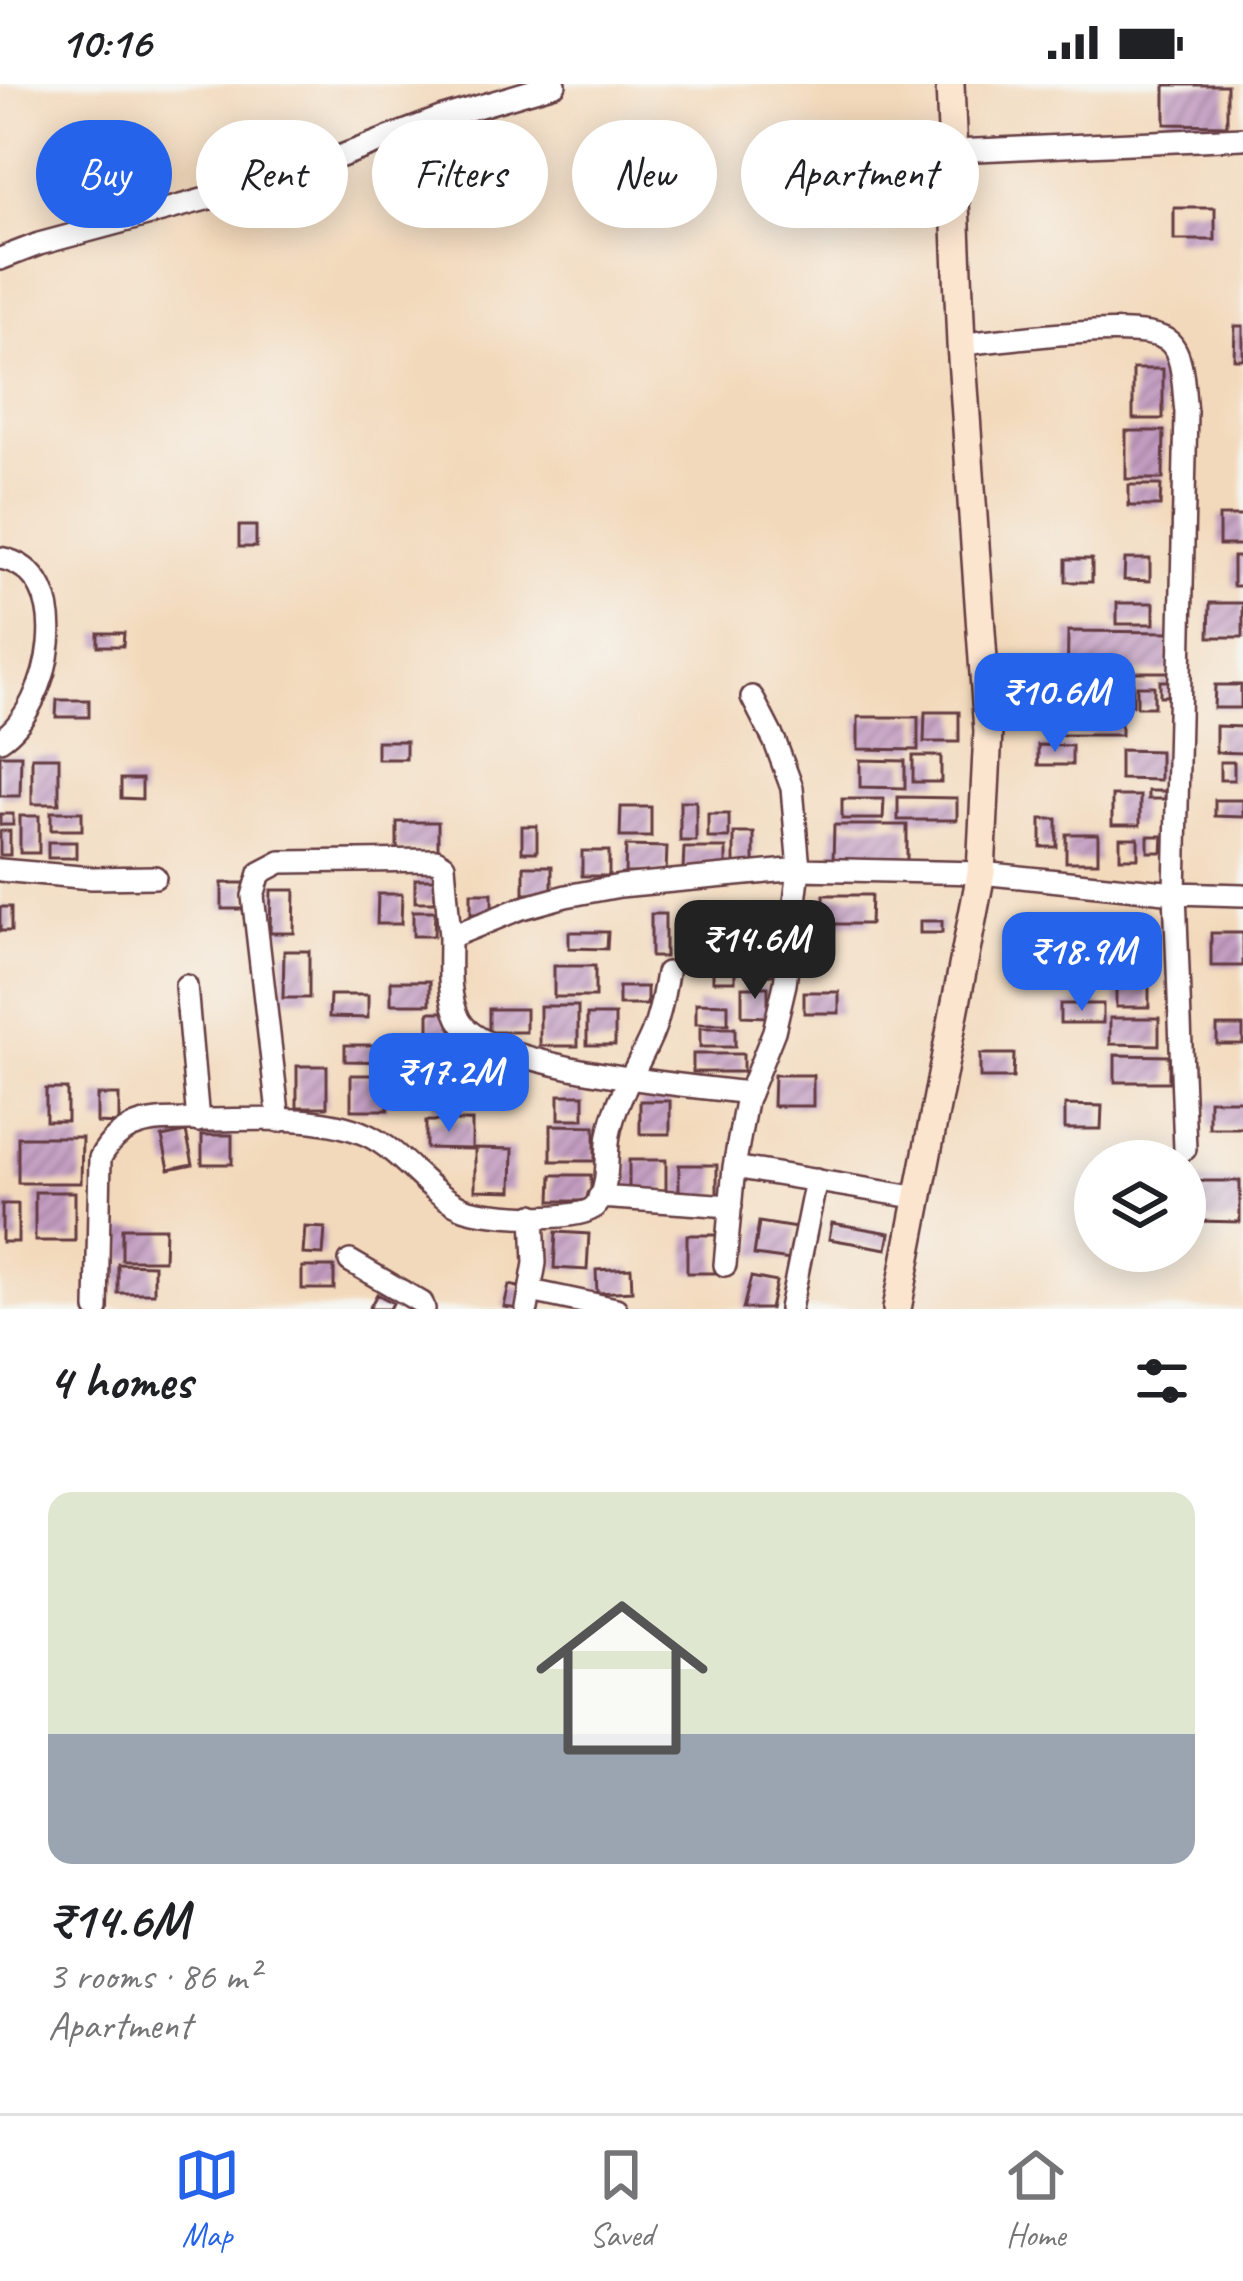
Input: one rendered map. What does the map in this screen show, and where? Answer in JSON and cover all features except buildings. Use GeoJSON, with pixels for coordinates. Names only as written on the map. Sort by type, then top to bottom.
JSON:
{"type":"FeatureCollection","features":[{"type":"Feature","properties":{"kind":"main road"},"geometry":{"type":"LineString","coordinates":[[950,84],[953,120]]}},
{"type":"Feature","properties":{"kind":"main road"},"geometry":{"type":"LineString","coordinates":[[897,1309],[981,874],[988,731],[957,228]]}},
{"type":"Feature","properties":{"kind":"street"},"geometry":{"type":"LineString","coordinates":[[0,259],[39,244],[284,178],[424,123],[555,84]]}},
{"type":"Feature","properties":{"kind":"street"},"geometry":{"type":"LineString","coordinates":[[979,150],[1243,138]]}},
{"type":"Feature","properties":{"kind":"street"},"geometry":{"type":"LineString","coordinates":[[961,344],[1127,330],[1166,339],[1176,350],[1186,412],[1175,893],[1185,1140]]}},
{"type":"Feature","properties":{"kind":"street"},"geometry":{"type":"LineString","coordinates":[[0,558],[24,564],[35,574],[49,601],[50,614],[42,672],[24,713],[0,740]]}},
{"type":"Feature","properties":{"kind":"street"},"geometry":{"type":"LineString","coordinates":[[725,1265],[734,1167],[749,1093],[774,1031],[785,984],[799,869],[792,788],[752,697]]}},
{"type":"Feature","properties":{"kind":"street"},"geometry":{"type":"LineString","coordinates":[[279,1121],[254,910],[255,881],[280,862],[436,860],[444,866],[452,992],[460,1022],[478,1040],[501,1051],[629,1078],[749,1093]]}},
{"type":"Feature","properties":{"kind":"street"},"geometry":{"type":"LineString","coordinates":[[450,937],[519,909],[584,892],[799,869],[981,874],[1243,895]]}},
{"type":"Feature","properties":{"kind":"street"},"geometry":{"type":"LineString","coordinates":[[0,870],[92,878],[155,877]]}},
{"type":"Feature","properties":{"kind":"street"},"geometry":{"type":"LineString","coordinates":[[97,1309],[100,1158],[126,1128],[154,1119],[279,1121],[366,1135],[465,1210],[565,1217],[586,1213],[599,1198],[609,1133],[654,1027],[667,973]]}},
{"type":"Feature","properties":{"kind":"street"},"geometry":{"type":"LineString","coordinates":[[186,986],[198,1120]]}},
{"type":"Feature","properties":{"kind":"street"},"geometry":{"type":"LineString","coordinates":[[734,1167],[920,1198]]}},
{"type":"Feature","properties":{"kind":"street"},"geometry":{"type":"LineString","coordinates":[[790,1309],[816,1180]]}},
{"type":"Feature","properties":{"kind":"street"},"geometry":{"type":"LineString","coordinates":[[599,1198],[731,1206]]}},
{"type":"Feature","properties":{"kind":"street"},"geometry":{"type":"LineString","coordinates":[[533,1215],[535,1263],[529,1300],[609,1308]]}},
{"type":"Feature","properties":{"kind":"street"},"geometry":{"type":"LineString","coordinates":[[350,1261],[422,1303],[424,1309]]}}]}
